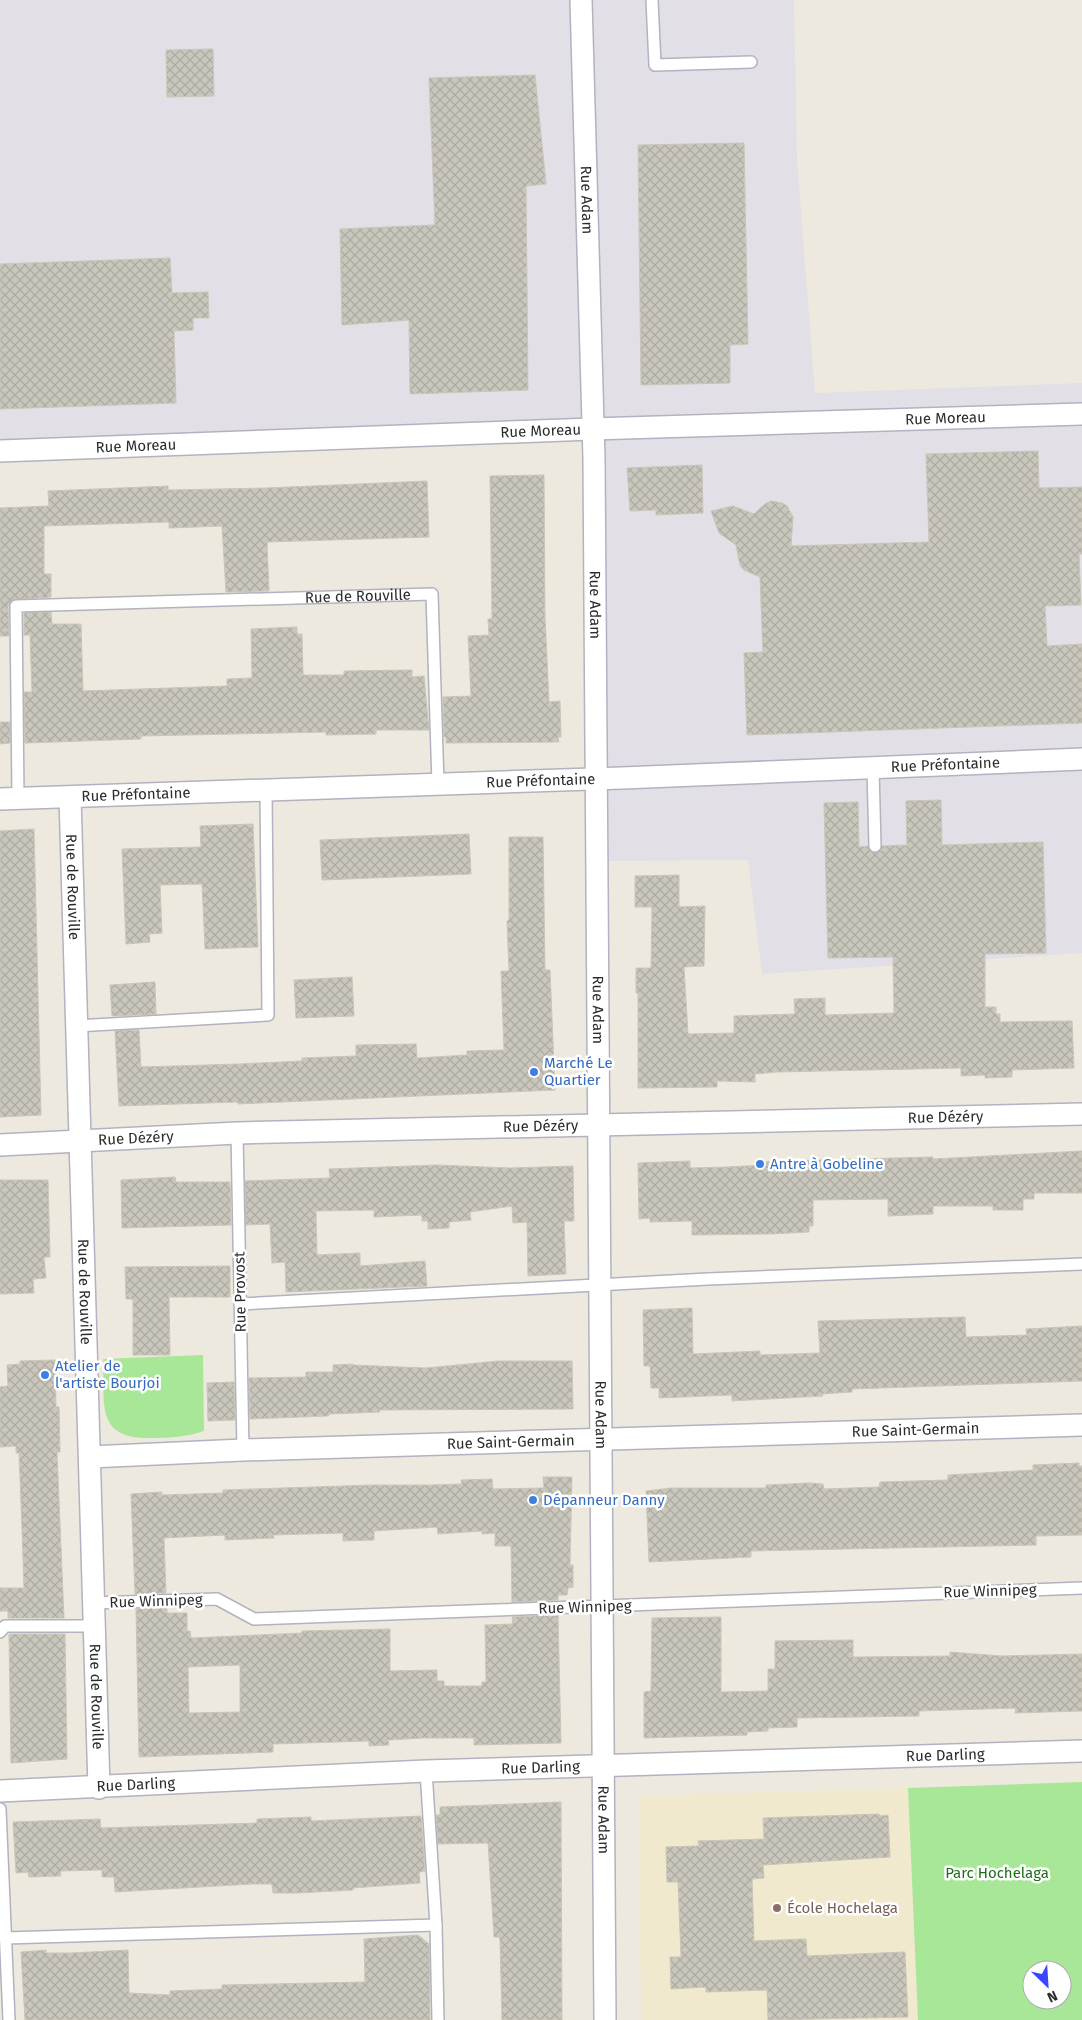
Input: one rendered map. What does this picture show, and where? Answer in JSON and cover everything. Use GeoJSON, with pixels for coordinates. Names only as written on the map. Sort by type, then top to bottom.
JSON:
{"type":"FeatureCollection","features":[{"type":"Feature","properties":{"kind":"street","name":"Rue Adam"},"geometry":{"type":"LineString","coordinates":[[581,0],[592,429],[605,2020]]}},
{"type":"Feature","properties":{"kind":"street","name":"Rue Moreau"},"geometry":{"type":"LineString","coordinates":[[0,451],[592,429],[1082,414]]}},
{"type":"Feature","properties":{"kind":"street","name":"Rue Préfontaine"},"geometry":{"type":"LineString","coordinates":[[9,798],[873,769],[1082,759]]}},
{"type":"Feature","properties":{"kind":"street","name":"Rue de Rouville"},"geometry":{"type":"LineString","coordinates":[[70,797],[99,1788]]}},
{"type":"Feature","properties":{"kind":"street","name":"Rue Dézéry"},"geometry":{"type":"LineString","coordinates":[[0,1145],[237,1133],[1082,1114]]}},
{"type":"Feature","properties":{"kind":"street","name":"Rue Saint-Germain"},"geometry":{"type":"LineString","coordinates":[[90,1458],[243,1450],[1082,1426]]}},
{"type":"Feature","properties":{"kind":"street","name":"Rue Darling"},"geometry":{"type":"LineString","coordinates":[[0,1791],[99,1788],[426,1771],[1082,1751]]}},
{"type":"Feature","properties":{"kind":"lane"},"geometry":{"type":"LineString","coordinates":[[652,0],[655,65],[751,62]]}},
{"type":"Feature","properties":{"kind":"lane","name":"Rue de Rouville"},"geometry":{"type":"LineString","coordinates":[[9,798],[16,606],[432,594],[438,784]]}},
{"type":"Feature","properties":{"kind":"lane"},"geometry":{"type":"LineString","coordinates":[[873,769],[875,846]]}},
{"type":"Feature","properties":{"kind":"lane"},"geometry":{"type":"LineString","coordinates":[[76,1026],[268,1015],[266,790]]}},
{"type":"Feature","properties":{"kind":"lane","name":"Rue Provost"},"geometry":{"type":"LineString","coordinates":[[237,1133],[243,1450]]}},
{"type":"Feature","properties":{"kind":"lane"},"geometry":{"type":"LineString","coordinates":[[240,1304],[600,1285],[1082,1264]]}},
{"type":"Feature","properties":{"kind":"lane","name":"Rue Winnipeg"},"geometry":{"type":"LineString","coordinates":[[94,1603],[217,1599],[254,1619],[1082,1588]]}},
{"type":"Feature","properties":{"kind":"lane"},"geometry":{"type":"LineString","coordinates":[[0,1632],[5,1626],[94,1626]]}},
{"type":"Feature","properties":{"kind":"lane"},"geometry":{"type":"LineString","coordinates":[[426,1771],[436,1925],[438,2020]]}},
{"type":"Feature","properties":{"kind":"lane"},"geometry":{"type":"LineString","coordinates":[[0,1810],[8,2020]]}},
{"type":"Feature","properties":{"kind":"lane"},"geometry":{"type":"LineString","coordinates":[[5,1938],[436,1925]]}},
{"type":"Feature","properties":{"kind":"shaded area"},"geometry":{"type":"Polygon","coordinates":[[[0,0],[794,0],[797,160],[815,393],[1082,383],[1082,953],[762,974],[748,860],[597,861],[592,429],[0,450],[0,0]]]}},
{"type":"Feature","properties":{"kind":"shaded area","name":"École Hochelaga"},"geometry":{"type":"Polygon","coordinates":[[[908,1788],[918,2020],[641,2020],[639,1796],[908,1788]]]}},
{"type":"Feature","properties":{"kind":"green space"},"geometry":{"type":"Polygon","coordinates":[[[203,1355],[204,1431],[178,1437],[133,1437],[120,1432],[111,1425],[106,1415],[104,1404],[103,1359],[203,1355]]]}},
{"type":"Feature","properties":{"kind":"green space","name":"Parc Hochelaga"},"geometry":{"type":"Polygon","coordinates":[[[1082,1782],[1082,2020],[918,2020],[908,1788],[1082,1782]]]}},
{"type":"Feature","properties":{"kind":"building"},"geometry":{"type":"Polygon","coordinates":[[[213,49],[214,96],[167,97],[166,50],[213,49]]]}},
{"type":"Feature","properties":{"kind":"building"},"geometry":{"type":"Polygon","coordinates":[[[535,75],[546,184],[526,186],[528,390],[410,394],[409,320],[342,325],[340,229],[435,225],[429,78],[535,75]]]}},
{"type":"Feature","properties":{"kind":"building"},"geometry":{"type":"Polygon","coordinates":[[[744,143],[748,344],[730,345],[730,383],[641,385],[638,145],[744,143]]]}},
{"type":"Feature","properties":{"kind":"building"},"geometry":{"type":"Polygon","coordinates":[[[170,258],[172,293],[208,292],[209,318],[193,318],[193,330],[174,331],[176,403],[0,409],[0,264],[170,258]]]}},
{"type":"Feature","properties":{"kind":"building"},"geometry":{"type":"Polygon","coordinates":[[[1038,451],[1039,488],[1082,487],[1082,554],[1079,554],[1081,605],[1045,606],[1047,646],[1082,644],[1082,723],[747,735],[744,653],[763,652],[760,577],[744,570],[740,565],[736,545],[719,533],[711,511],[733,506],[754,514],[771,501],[782,503],[787,506],[793,517],[791,546],[929,542],[926,454],[1038,451]]]}},
{"type":"Feature","properties":{"kind":"building"},"geometry":{"type":"Polygon","coordinates":[[[702,465],[703,513],[656,515],[656,510],[630,511],[627,468],[702,465]]]}},
{"type":"Feature","properties":{"kind":"building"},"geometry":{"type":"Polygon","coordinates":[[[544,475],[545,616],[549,702],[560,701],[561,737],[558,737],[559,742],[446,743],[446,737],[444,737],[443,697],[471,696],[468,636],[489,635],[488,619],[492,619],[490,476],[544,475]]]}},
{"type":"Feature","properties":{"kind":"building"},"geometry":{"type":"Polygon","coordinates":[[[427,481],[429,537],[267,542],[269,591],[226,592],[222,526],[169,528],[169,522],[44,526],[44,574],[51,574],[51,597],[12,600],[8,606],[9,636],[0,636],[0,508],[49,506],[48,491],[168,486],[168,490],[266,488],[427,481]]]}},
{"type":"Feature","properties":{"kind":"building"},"geometry":{"type":"Polygon","coordinates":[[[51,612],[52,624],[81,624],[83,691],[227,686],[227,679],[252,678],[251,629],[297,627],[297,634],[302,634],[303,675],[344,675],[344,671],[412,670],[412,677],[424,676],[429,730],[376,730],[376,734],[326,735],[326,732],[141,736],[141,739],[25,743],[24,692],[32,692],[30,635],[24,635],[24,613],[51,612]]]}},
{"type":"Feature","properties":{"kind":"building"},"geometry":{"type":"Polygon","coordinates":[[[0,722],[10,722],[10,743],[0,744],[0,722]]]}},
{"type":"Feature","properties":{"kind":"building"},"geometry":{"type":"Polygon","coordinates":[[[941,800],[942,845],[1043,842],[1046,953],[985,954],[985,1007],[996,1007],[996,1014],[1000,1014],[1000,1022],[1072,1021],[1074,1068],[1012,1070],[1012,1077],[985,1078],[985,1075],[961,1076],[961,1068],[777,1072],[755,1074],[755,1082],[717,1081],[717,1087],[638,1088],[638,993],[636,993],[636,968],[651,968],[652,907],[635,907],[635,876],[679,875],[679,907],[705,906],[704,966],[684,967],[688,1034],[734,1033],[734,1016],[795,1014],[794,999],[825,998],[825,1015],[894,1013],[893,957],[828,958],[824,803],[858,802],[859,847],[868,846],[871,852],[876,853],[881,850],[882,846],[907,845],[906,801],[941,800]]]}},
{"type":"Feature","properties":{"kind":"building"},"geometry":{"type":"Polygon","coordinates":[[[253,824],[258,947],[205,949],[202,884],[160,885],[162,933],[149,934],[150,942],[126,944],[122,849],[201,847],[200,826],[253,824]]]}},
{"type":"Feature","properties":{"kind":"building"},"geometry":{"type":"Polygon","coordinates":[[[34,829],[41,1115],[0,1117],[0,831],[34,829]]]}},
{"type":"Feature","properties":{"kind":"building"},"geometry":{"type":"Polygon","coordinates":[[[469,834],[471,874],[322,880],[320,840],[469,834]]]}},
{"type":"Feature","properties":{"kind":"building"},"geometry":{"type":"Polygon","coordinates":[[[509,837],[543,837],[545,970],[550,970],[555,1090],[238,1104],[238,1102],[119,1106],[115,1031],[139,1030],[141,1067],[302,1061],[302,1058],[356,1056],[356,1045],[416,1044],[417,1058],[467,1055],[467,1051],[504,1050],[501,971],[509,971],[507,921],[509,920],[509,837]]]}},
{"type":"Feature","properties":{"kind":"building"},"geometry":{"type":"Polygon","coordinates":[[[352,977],[354,1016],[296,1018],[294,980],[352,977]]]}},
{"type":"Feature","properties":{"kind":"building"},"geometry":{"type":"Polygon","coordinates":[[[155,982],[156,1014],[112,1016],[110,985],[155,982]]]}},
{"type":"Feature","properties":{"kind":"building"},"geometry":{"type":"Polygon","coordinates":[[[1082,1151],[1082,1193],[1034,1193],[1034,1199],[1023,1199],[1023,1210],[993,1210],[993,1206],[933,1206],[933,1214],[888,1216],[888,1199],[813,1200],[813,1226],[809,1226],[809,1232],[771,1234],[692,1235],[692,1221],[650,1222],[650,1218],[639,1219],[638,1163],[690,1161],[690,1168],[727,1167],[766,1165],[766,1162],[785,1161],[933,1157],[933,1159],[1082,1151]]]}},
{"type":"Feature","properties":{"kind":"building"},"geometry":{"type":"Polygon","coordinates":[[[437,1165],[511,1168],[573,1166],[574,1221],[564,1221],[566,1274],[528,1276],[527,1222],[513,1223],[512,1206],[470,1212],[471,1220],[449,1222],[449,1228],[428,1229],[428,1221],[422,1221],[422,1215],[374,1217],[374,1210],[316,1211],[317,1255],[360,1253],[360,1266],[425,1261],[427,1286],[286,1292],[285,1262],[272,1263],[270,1224],[246,1225],[245,1181],[330,1178],[329,1169],[437,1165]]]}},
{"type":"Feature","properties":{"kind":"building"},"geometry":{"type":"Polygon","coordinates":[[[175,1177],[176,1182],[230,1182],[231,1225],[122,1228],[121,1180],[175,1177]]]}},
{"type":"Feature","properties":{"kind":"building"},"geometry":{"type":"Polygon","coordinates":[[[0,1180],[48,1180],[50,1257],[44,1257],[46,1278],[33,1279],[34,1293],[0,1294],[0,1180]]]}},
{"type":"Feature","properties":{"kind":"building"},"geometry":{"type":"Polygon","coordinates":[[[230,1266],[230,1297],[169,1297],[170,1355],[133,1355],[133,1299],[126,1299],[125,1267],[230,1266]]]}},
{"type":"Feature","properties":{"kind":"building"},"geometry":{"type":"Polygon","coordinates":[[[692,1308],[693,1354],[760,1351],[760,1355],[820,1353],[818,1321],[965,1317],[966,1337],[1027,1335],[1026,1329],[1082,1326],[1082,1381],[852,1389],[852,1392],[822,1394],[823,1396],[732,1401],[732,1395],[659,1398],[659,1388],[651,1388],[650,1366],[644,1366],[643,1310],[692,1308]]]}},
{"type":"Feature","properties":{"kind":"building"},"geometry":{"type":"Polygon","coordinates":[[[55,1360],[56,1407],[59,1407],[60,1452],[57,1452],[64,1618],[8,1618],[8,1611],[0,1611],[0,1588],[24,1588],[22,1529],[19,1453],[16,1453],[16,1446],[0,1447],[0,1387],[8,1386],[7,1365],[20,1364],[20,1361],[55,1360]]]}},
{"type":"Feature","properties":{"kind":"building"},"geometry":{"type":"Polygon","coordinates":[[[498,1361],[572,1361],[573,1409],[379,1410],[380,1412],[330,1414],[328,1416],[250,1419],[249,1378],[306,1377],[306,1372],[333,1372],[333,1365],[353,1364],[426,1368],[498,1361]]]}},
{"type":"Feature","properties":{"kind":"building"},"geometry":{"type":"Polygon","coordinates":[[[234,1382],[235,1420],[208,1421],[207,1383],[234,1382]]]}},
{"type":"Feature","properties":{"kind":"building"},"geometry":{"type":"Polygon","coordinates":[[[1079,1463],[1079,1466],[1082,1466],[1082,1535],[1036,1536],[1036,1545],[751,1551],[751,1557],[649,1562],[646,1491],[671,1488],[766,1488],[766,1485],[809,1483],[823,1484],[824,1489],[879,1487],[880,1482],[948,1480],[948,1475],[1033,1470],[1033,1465],[1079,1463]]]}},
{"type":"Feature","properties":{"kind":"building"},"geometry":{"type":"Polygon","coordinates":[[[543,1477],[572,1477],[570,1565],[573,1565],[573,1587],[568,1588],[567,1595],[558,1595],[558,1600],[512,1602],[511,1546],[495,1546],[495,1533],[482,1534],[482,1531],[438,1534],[437,1527],[374,1531],[374,1540],[343,1541],[343,1533],[273,1535],[274,1538],[225,1540],[225,1535],[164,1538],[166,1593],[135,1594],[131,1494],[162,1492],[162,1495],[223,1493],[223,1490],[462,1484],[461,1480],[492,1479],[493,1489],[544,1488],[543,1477]]]}},
{"type":"Feature","properties":{"kind":"building"},"geometry":{"type":"Polygon","coordinates":[[[167,1608],[167,1613],[187,1613],[187,1631],[190,1631],[191,1638],[302,1633],[302,1631],[390,1629],[390,1671],[437,1670],[437,1681],[444,1681],[444,1686],[482,1686],[482,1682],[486,1682],[485,1625],[513,1624],[512,1617],[558,1615],[561,1743],[474,1745],[474,1738],[423,1738],[388,1740],[389,1745],[369,1746],[369,1741],[273,1744],[273,1752],[139,1757],[136,1609],[167,1608]],[[240,1665],[188,1667],[189,1713],[240,1712],[240,1665]]]}},
{"type":"Feature","properties":{"kind":"building"},"geometry":{"type":"Polygon","coordinates":[[[721,1617],[721,1692],[768,1691],[768,1669],[775,1669],[775,1641],[853,1640],[853,1657],[950,1656],[950,1652],[1002,1656],[1082,1654],[1082,1711],[1015,1713],[1016,1708],[919,1711],[919,1716],[797,1718],[797,1727],[768,1728],[768,1731],[747,1732],[747,1735],[644,1738],[644,1692],[651,1691],[652,1618],[721,1617]]]}},
{"type":"Feature","properties":{"kind":"building"},"geometry":{"type":"Polygon","coordinates":[[[9,1634],[65,1634],[67,1759],[11,1763],[9,1634]]]}},
{"type":"Feature","properties":{"kind":"building"},"geometry":{"type":"Polygon","coordinates":[[[561,1802],[562,2020],[502,2020],[500,1940],[499,1937],[494,1937],[488,1843],[438,1844],[436,1815],[440,1815],[440,1807],[561,1802]]]}},
{"type":"Feature","properties":{"kind":"building"},"geometry":{"type":"Polygon","coordinates":[[[879,1814],[880,1816],[888,1815],[890,1857],[763,1865],[764,1878],[752,1879],[754,1941],[806,1939],[807,1956],[905,1952],[908,2017],[768,2020],[767,1990],[706,1992],[706,1987],[671,1989],[670,1957],[681,1957],[678,1882],[667,1882],[666,1847],[699,1846],[698,1841],[764,1839],[763,1818],[879,1814]]]}},
{"type":"Feature","properties":{"kind":"building"},"geometry":{"type":"Polygon","coordinates":[[[421,1816],[425,1871],[419,1872],[420,1883],[353,1888],[353,1890],[298,1893],[273,1893],[272,1884],[115,1892],[114,1877],[102,1877],[102,1870],[60,1871],[61,1876],[29,1877],[28,1872],[16,1873],[13,1822],[100,1819],[101,1828],[257,1823],[257,1819],[311,1817],[311,1821],[421,1816]]]}},
{"type":"Feature","properties":{"kind":"building"},"geometry":{"type":"Polygon","coordinates":[[[418,1935],[429,1944],[430,2020],[25,2020],[21,1952],[46,1950],[46,1953],[71,1953],[128,1950],[129,1993],[170,1995],[170,1991],[222,1989],[222,1985],[365,1982],[364,1939],[418,1935]]]}},
{"type":"Feature","properties":{"kind":"place","name":"Marché Le Quartier"},"geometry":{"type":"Point","coordinates":[534,1072]}},
{"type":"Feature","properties":{"kind":"place","name":"Antre à Gobeline"},"geometry":{"type":"Point","coordinates":[760,1164]}},
{"type":"Feature","properties":{"kind":"place","name":"Atelier de l'artiste Bourjoi"},"geometry":{"type":"Point","coordinates":[45,1375]}},
{"type":"Feature","properties":{"kind":"place","name":"Dépanneur Danny"},"geometry":{"type":"Point","coordinates":[533,1500]}},
{"type":"Feature","properties":{"kind":"place","name":"École Hochelaga"},"geometry":{"type":"Point","coordinates":[777,1908]}}]}
